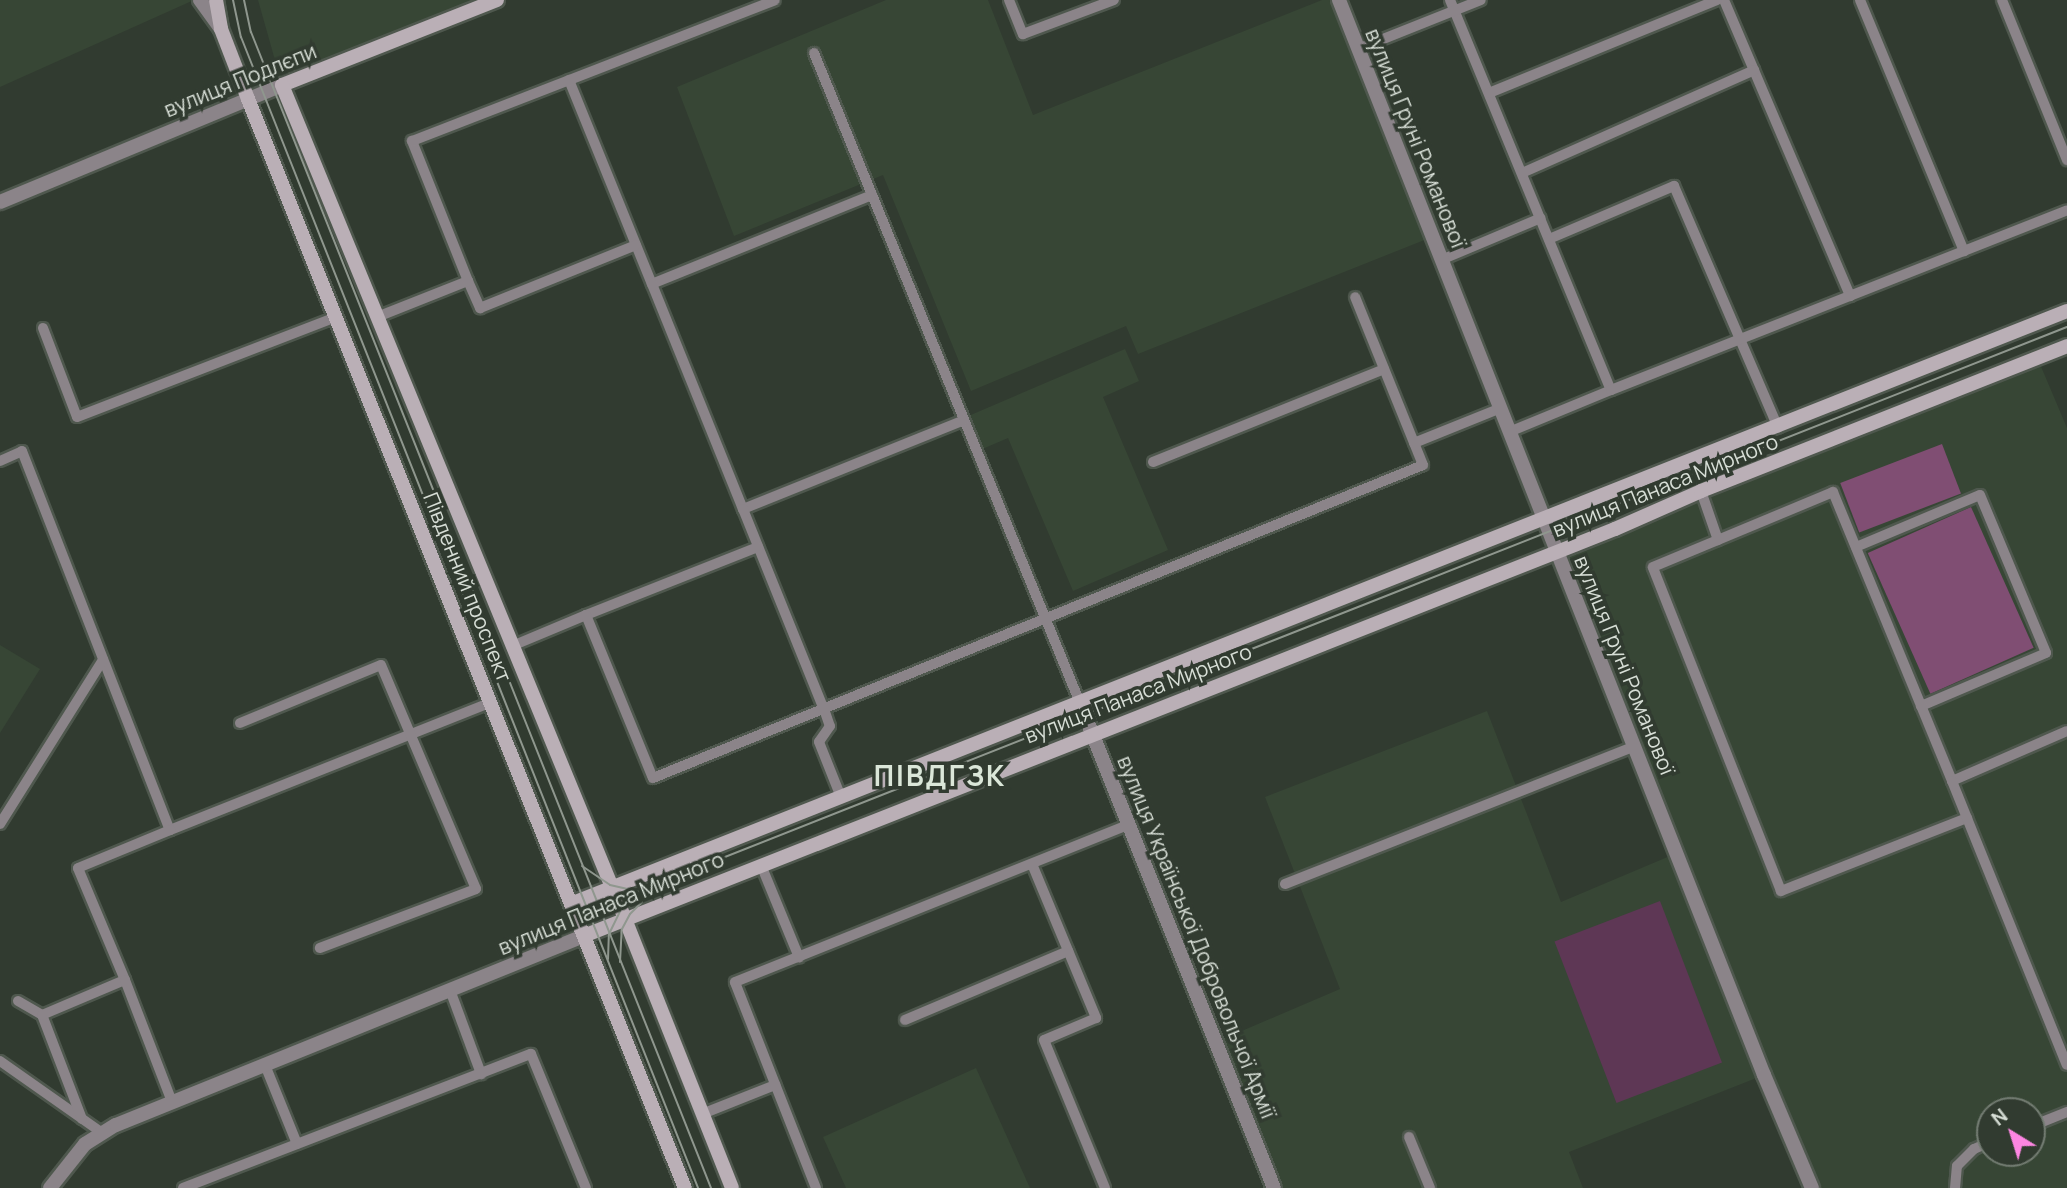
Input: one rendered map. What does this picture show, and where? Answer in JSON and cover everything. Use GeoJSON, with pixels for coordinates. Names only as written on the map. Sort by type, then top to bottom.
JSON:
{"type":"FeatureCollection","features":[{"type":"Feature","properties":{"kind":"main road","name":"Південний проспект"},"geometry":{"type":"LineString","coordinates":[[216,0],[221,29],[248,99],[586,935],[685,1188]]}},
{"type":"Feature","properties":{"kind":"main road","name":"вулиця Подлєпи"},"geometry":{"type":"LineString","coordinates":[[282,85],[497,0]]}},
{"type":"Feature","properties":{"kind":"main road","name":"Південний проспект"},"geometry":{"type":"LineString","coordinates":[[282,85],[625,919],[732,1188]]}},
{"type":"Feature","properties":{"kind":"main road","name":"вулиця Панаса Мирного"},"geometry":{"type":"LineString","coordinates":[[573,904],[1778,428],[2067,311]]}},
{"type":"Feature","properties":{"kind":"main road","name":"вулиця Панаса Мирного"},"geometry":{"type":"LineString","coordinates":[[586,935],[1558,551],[1701,491],[2067,346]]}},
{"type":"Feature","properties":{"kind":"street"},"geometry":{"type":"LineString","coordinates":[[200,0],[221,29]]}},
{"type":"Feature","properties":{"kind":"street","name":"вулиця Груні Романової"},"geometry":{"type":"LineString","coordinates":[[1339,0],[1764,1075],[1812,1188]]}},
{"type":"Feature","properties":{"kind":"street","name":"вулиця Подлєпи"},"geometry":{"type":"LineString","coordinates":[[0,202],[282,85]]}},
{"type":"Feature","properties":{"kind":"street","name":"вулиця Української Добровольчої Армії"},"geometry":{"type":"LineString","coordinates":[[1080,703],[1274,1188]]}},
{"type":"Feature","properties":{"kind":"street","name":"вулиця Панаса Мирного"},"geometry":{"type":"LineString","coordinates":[[50,1188],[75,1154],[101,1132],[586,935]]}},
{"type":"Feature","properties":{"kind":"lane"},"geometry":{"type":"LineString","coordinates":[[636,245],[480,309],[412,141],[775,0]]}},
{"type":"Feature","properties":{"kind":"lane"},"geometry":{"type":"LineString","coordinates":[[1009,0],[1023,34],[1114,0]]}},
{"type":"Feature","properties":{"kind":"lane"},"geometry":{"type":"LineString","coordinates":[[1450,0],[1611,390]]}},
{"type":"Feature","properties":{"kind":"lane"},"geometry":{"type":"LineString","coordinates":[[1358,49],[1481,0]]}},
{"type":"Feature","properties":{"kind":"lane"},"geometry":{"type":"LineString","coordinates":[[1489,93],[1717,0]]}},
{"type":"Feature","properties":{"kind":"lane"},"geometry":{"type":"LineString","coordinates":[[1724,0],[1850,296]]}},
{"type":"Feature","properties":{"kind":"lane"},"geometry":{"type":"LineString","coordinates":[[1860,0],[1964,251]]}},
{"type":"Feature","properties":{"kind":"lane"},"geometry":{"type":"LineString","coordinates":[[2002,0],[2067,160]]}},
{"type":"Feature","properties":{"kind":"lane"},"geometry":{"type":"LineString","coordinates":[[814,53],[1080,703]]}},
{"type":"Feature","properties":{"kind":"lane"},"geometry":{"type":"LineString","coordinates":[[1521,173],[1754,70]]}},
{"type":"Feature","properties":{"kind":"lane"},"geometry":{"type":"LineString","coordinates":[[569,80],[824,709],[830,726],[819,741],[841,797]]}},
{"type":"Feature","properties":{"kind":"lane"},"geometry":{"type":"LineString","coordinates":[[1549,239],[1674,186],[1778,428]]}},
{"type":"Feature","properties":{"kind":"lane"},"geometry":{"type":"LineString","coordinates":[[652,284],[872,195]]}},
{"type":"Feature","properties":{"kind":"lane"},"geometry":{"type":"LineString","coordinates":[[1509,432],[2067,210]]}},
{"type":"Feature","properties":{"kind":"lane"},"geometry":{"type":"LineString","coordinates":[[1441,260],[1541,218]]}},
{"type":"Feature","properties":{"kind":"lane"},"geometry":{"type":"LineString","coordinates":[[377,317],[468,281]]}},
{"type":"Feature","properties":{"kind":"lane"},"geometry":{"type":"LineString","coordinates":[[586,615],[653,779],[1423,465],[1355,297]]}},
{"type":"Feature","properties":{"kind":"lane"},"geometry":{"type":"LineString","coordinates":[[43,328],[77,417],[336,317]]}},
{"type":"Feature","properties":{"kind":"lane"},"geometry":{"type":"LineString","coordinates":[[1153,462],[1384,369]]}},
{"type":"Feature","properties":{"kind":"lane"},"geometry":{"type":"LineString","coordinates":[[1414,443],[1501,408]]}},
{"type":"Feature","properties":{"kind":"lane"},"geometry":{"type":"LineString","coordinates":[[743,509],[964,420]]}},
{"type":"Feature","properties":{"kind":"lane"},"geometry":{"type":"LineString","coordinates":[[0,461],[22,451],[170,830]]}},
{"type":"Feature","properties":{"kind":"lane"},"geometry":{"type":"LineString","coordinates":[[1701,491],[1718,540]]}},
{"type":"Feature","properties":{"kind":"lane"},"geometry":{"type":"LineString","coordinates":[[1967,818],[1781,891],[1653,566],[1833,492],[1952,781],[1967,818],[2067,1065]]}},
{"type":"Feature","properties":{"kind":"lane"},"geometry":{"type":"LineString","coordinates":[[1856,547],[1980,495],[2046,653],[1921,706]]}},
{"type":"Feature","properties":{"kind":"lane"},"geometry":{"type":"LineString","coordinates":[[512,646],[758,547]]}},
{"type":"Feature","properties":{"kind":"lane"},"geometry":{"type":"LineString","coordinates":[[0,824],[103,660]]}},
{"type":"Feature","properties":{"kind":"lane"},"geometry":{"type":"LineString","coordinates":[[240,723],[381,665],[476,888],[320,948]]}},
{"type":"Feature","properties":{"kind":"lane"},"geometry":{"type":"LineString","coordinates":[[172,1102],[78,868],[491,702]]}},
{"type":"Feature","properties":{"kind":"lane"},"geometry":{"type":"LineString","coordinates":[[1952,781],[2067,731]]}},
{"type":"Feature","properties":{"kind":"lane"},"geometry":{"type":"LineString","coordinates":[[1285,884],[1635,746]]}},
{"type":"Feature","properties":{"kind":"lane"},"geometry":{"type":"LineString","coordinates":[[816,1188],[734,982],[1130,824]]}},
{"type":"Feature","properties":{"kind":"lane"},"geometry":{"type":"LineString","coordinates":[[1032,864],[1096,1018],[1044,1040],[1105,1188]]}},
{"type":"Feature","properties":{"kind":"lane"},"geometry":{"type":"LineString","coordinates":[[761,866],[799,957]]}},
{"type":"Feature","properties":{"kind":"lane"},"geometry":{"type":"LineString","coordinates":[[905,1020],[1068,951]]}},
{"type":"Feature","properties":{"kind":"lane"},"geometry":{"type":"LineString","coordinates":[[42,1015],[125,980]]}},
{"type":"Feature","properties":{"kind":"lane"},"geometry":{"type":"LineString","coordinates":[[450,990],[481,1074]]}},
{"type":"Feature","properties":{"kind":"lane"},"geometry":{"type":"LineString","coordinates":[[18,1001],[42,1015],[82,1119]]}},
{"type":"Feature","properties":{"kind":"lane"},"geometry":{"type":"LineString","coordinates":[[183,1188],[531,1055],[586,1188]]}},
{"type":"Feature","properties":{"kind":"lane"},"geometry":{"type":"LineString","coordinates":[[0,1061],[101,1132]]}},
{"type":"Feature","properties":{"kind":"lane"},"geometry":{"type":"LineString","coordinates":[[265,1065],[297,1144]]}},
{"type":"Feature","properties":{"kind":"lane"},"geometry":{"type":"LineString","coordinates":[[702,1114],[775,1085]]}},
{"type":"Feature","properties":{"kind":"lane"},"geometry":{"type":"LineString","coordinates":[[2046,1120],[2067,1112]]}},
{"type":"Feature","properties":{"kind":"lane"},"geometry":{"type":"LineString","coordinates":[[1409,1137],[1430,1188]]}},
{"type":"Feature","properties":{"kind":"lane"},"geometry":{"type":"LineString","coordinates":[[1955,1188],[1957,1166],[1976,1148]]}},
{"type":"Feature","properties":{"kind":"shaded area"},"geometry":{"type":"Polygon","coordinates":[[[0,0],[194,0],[0,87],[0,0]]]}},
{"type":"Feature","properties":{"kind":"shaded area"},"geometry":{"type":"Polygon","coordinates":[[[258,0],[497,0],[282,85],[258,0]]]}},
{"type":"Feature","properties":{"kind":"shaded area"},"geometry":{"type":"Polygon","coordinates":[[[886,0],[988,0],[1033,115],[1322,0],[1339,0],[1432,237],[1138,354],[1126,326],[971,391],[883,175],[734,236],[677,87],[886,0]]]}},
{"type":"Feature","properties":{"kind":"shaded area"},"geometry":{"type":"Polygon","coordinates":[[[1125,349],[1139,381],[1103,397],[1168,550],[1073,591],[1008,438],[980,450],[966,417],[1125,349]]]}},
{"type":"Feature","properties":{"kind":"shaded area"},"geometry":{"type":"Polygon","coordinates":[[[2037,357],[2067,428],[2067,1188],[1812,1188],[1558,551],[2037,357]]]}},
{"type":"Feature","properties":{"kind":"shaded area"},"geometry":{"type":"Polygon","coordinates":[[[1942,444],[1961,493],[1859,533],[1840,483],[1942,444]]]}},
{"type":"Feature","properties":{"kind":"shaded area"},"geometry":{"type":"Polygon","coordinates":[[[1971,507],[2034,648],[1930,694],[1868,553],[1971,507]]]}},
{"type":"Feature","properties":{"kind":"shaded area"},"geometry":{"type":"Polygon","coordinates":[[[0,645],[40,669],[0,733],[0,645]]]}},
{"type":"Feature","properties":{"kind":"shaded area"},"geometry":{"type":"Polygon","coordinates":[[[1487,711],[1561,902],[1677,853],[1764,1075],[1569,1152],[1583,1188],[1274,1188],[1216,1042],[1340,989],[1265,797],[1487,711]]]}},
{"type":"Feature","properties":{"kind":"shaded area"},"geometry":{"type":"Polygon","coordinates":[[[1660,901],[1722,1063],[1617,1103],[1555,941],[1660,901]]]}},
{"type":"Feature","properties":{"kind":"shaded area"},"geometry":{"type":"Polygon","coordinates":[[[976,1068],[1030,1188],[846,1188],[823,1137],[976,1068]]]}},
{"type":"Feature","properties":{"kind":"tram line"},"geometry":{"type":"LineString","coordinates":[[233,0],[241,37],[698,1188]]}},
{"type":"Feature","properties":{"kind":"tram line"},"geometry":{"type":"LineString","coordinates":[[244,0],[251,32],[711,1188]]}},
{"type":"Feature","properties":{"kind":"tram line"},"geometry":{"type":"LineString","coordinates":[[608,959],[609,934],[621,909],[633,897],[654,885],[2067,327]]}},
{"type":"Feature","properties":{"kind":"tram line"},"geometry":{"type":"LineString","coordinates":[[582,866],[610,885],[645,893]]}},
{"type":"Feature","properties":{"kind":"tram line"},"geometry":{"type":"LineString","coordinates":[[620,962],[622,929],[630,914],[642,902]]}},
{"type":"Feature","properties":{"kind":"district","name":"ПІВДГЗК"},"geometry":{"type":"Point","coordinates":[940,775]}}]}
